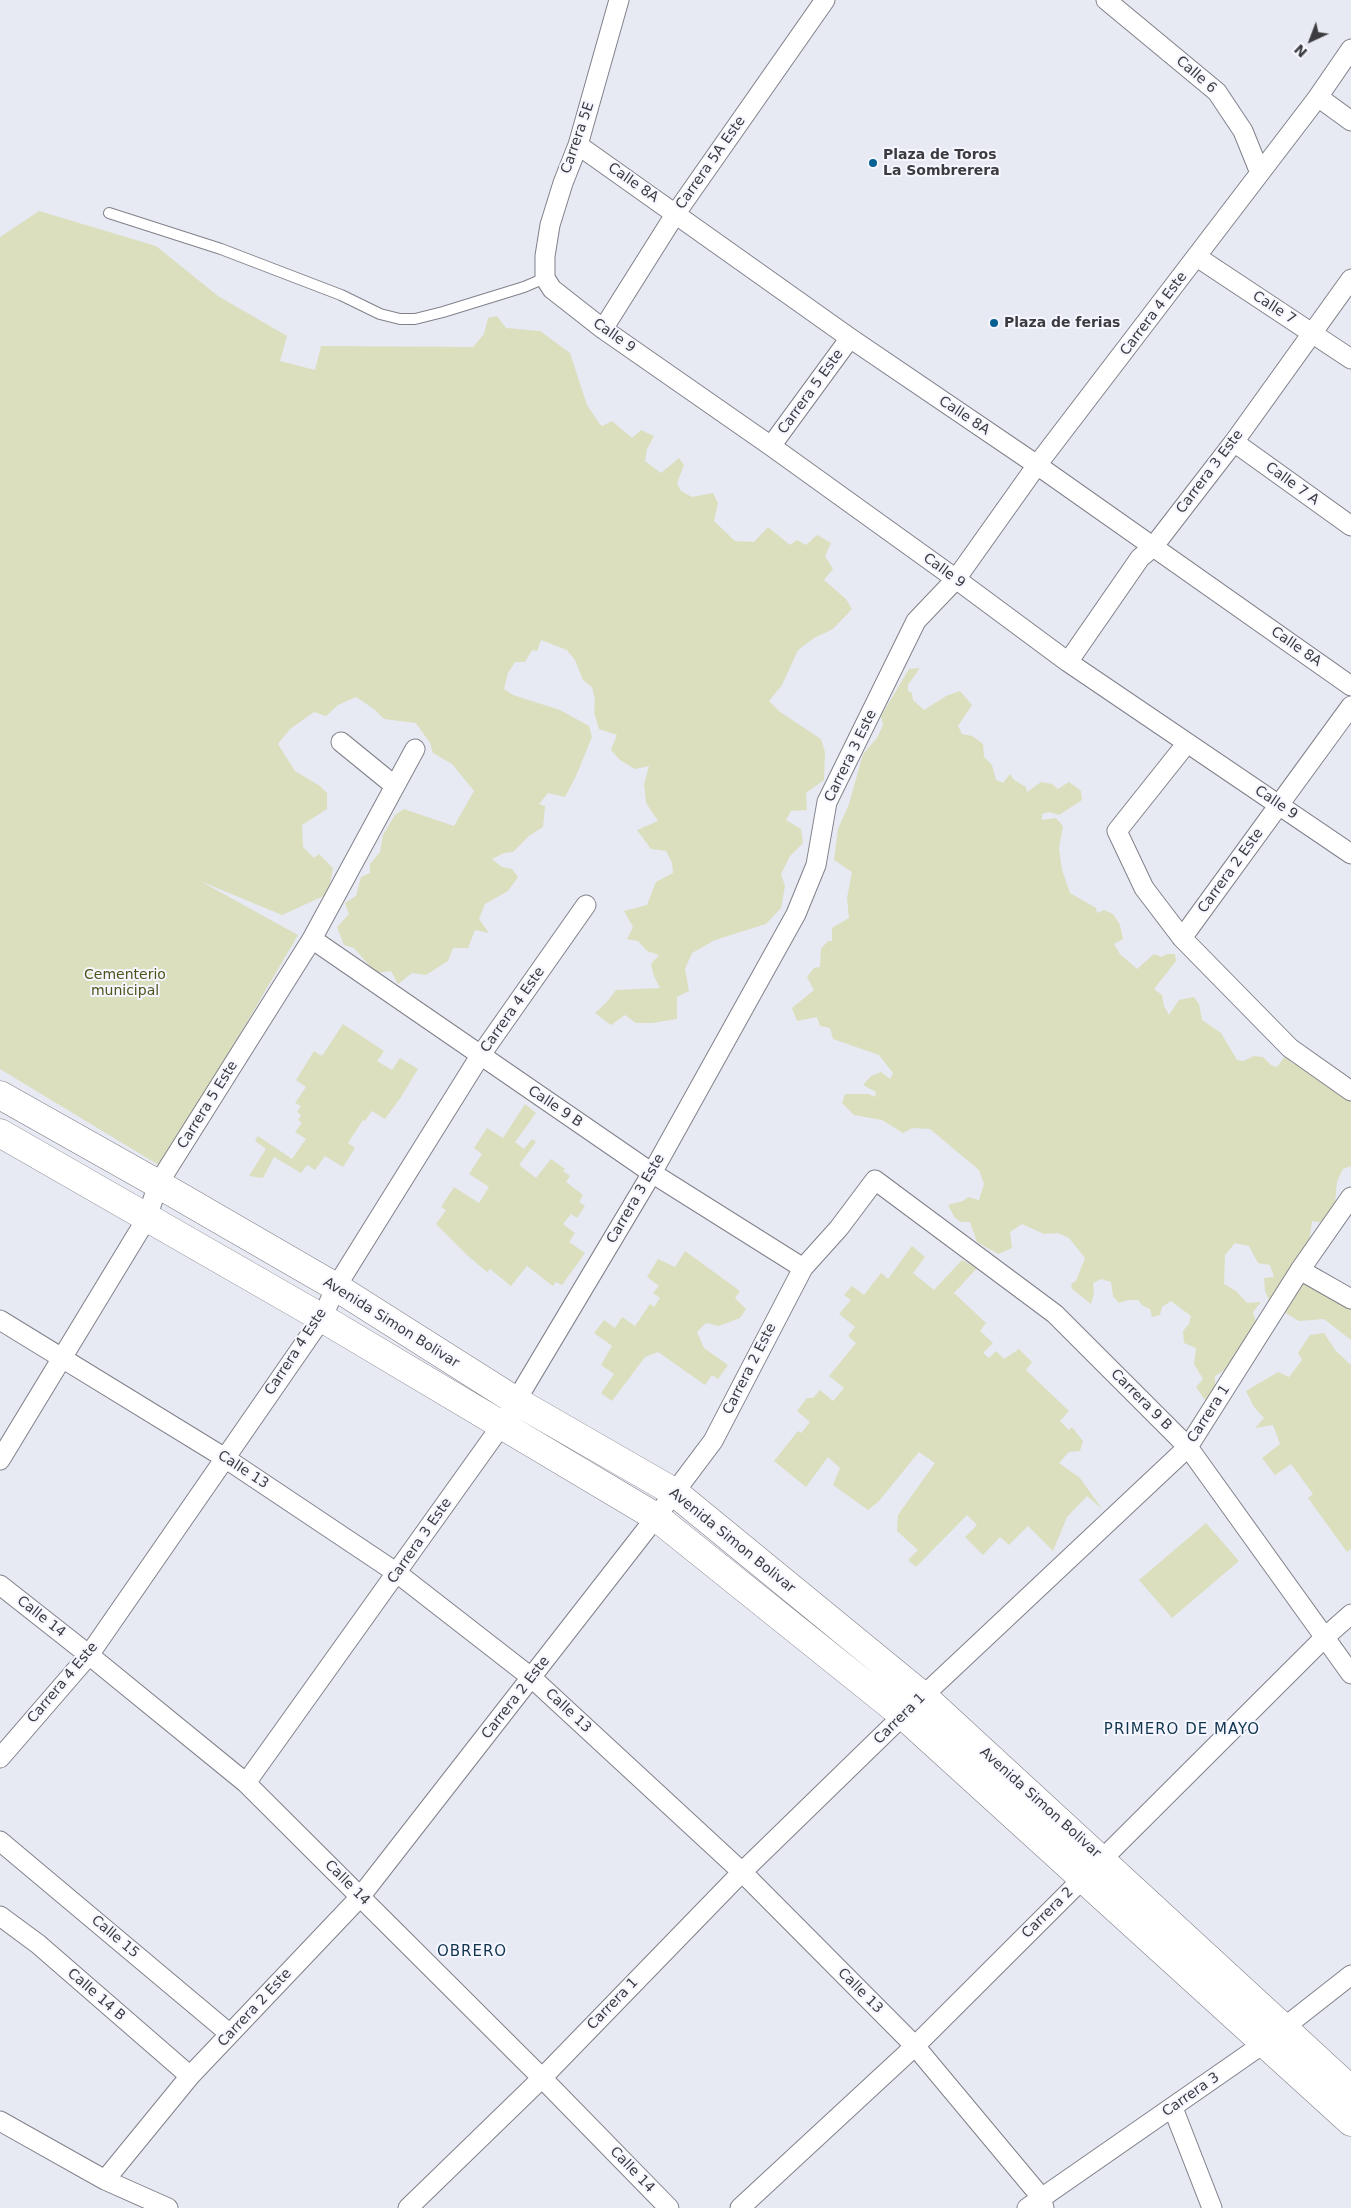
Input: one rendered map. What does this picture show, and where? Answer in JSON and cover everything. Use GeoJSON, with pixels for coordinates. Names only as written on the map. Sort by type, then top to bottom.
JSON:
{"type":"FeatureCollection","features":[{"type":"Feature","properties":{"kind":"main road","name":"Avenida Simon Bolivar"},"geometry":{"type":"LineString","coordinates":[[0,1095],[336,1287],[516,1401],[674,1492],[924,1696],[1102,1859],[1272,2036],[1351,2122]]}},
{"type":"Feature","properties":{"kind":"main road","name":"Avenida Simon Bolivar"},"geometry":{"type":"LineString","coordinates":[[0,1133],[322,1318],[656,1517],[904,1716],[1082,1879],[1272,2036],[1351,2090]]}},
{"type":"Feature","properties":{"kind":"street","name":"Carrera 5E"},"geometry":{"type":"LineString","coordinates":[[545,278],[545,256],[550,225],[578,144],[619,0]]}},
{"type":"Feature","properties":{"kind":"street","name":"Carrera 5A Este"},"geometry":{"type":"LineString","coordinates":[[603,329],[676,212],[825,0]]}},
{"type":"Feature","properties":{"kind":"street","name":"Calle 6"},"geometry":{"type":"LineString","coordinates":[[1106,0],[1217,92],[1243,131],[1260,172]]}},
{"type":"Feature","properties":{"kind":"street","name":"Carrera 4 Este"},"geometry":{"type":"LineString","coordinates":[[956,579],[1037,466],[1318,97],[1351,49]]}},
{"type":"Feature","properties":{"kind":"street"},"geometry":{"type":"LineString","coordinates":[[1318,97],[1351,121]]}},
{"type":"Feature","properties":{"kind":"street","name":"Calle 8A"},"geometry":{"type":"LineString","coordinates":[[578,144],[676,212],[850,338],[1037,466],[1351,686]]}},
{"type":"Feature","properties":{"kind":"street","name":"Calle 7"},"geometry":{"type":"LineString","coordinates":[[1197,257],[1351,359]]}},
{"type":"Feature","properties":{"kind":"street","name":"Calle 9"},"geometry":{"type":"LineString","coordinates":[[545,278],[552,289],[565,301],[603,329],[771,446],[1068,662],[1351,854]]}},
{"type":"Feature","properties":{"kind":"street","name":"Carrera 3 Este"},"geometry":{"type":"LineString","coordinates":[[1068,662],[1140,558],[1153,547],[1234,442],[1351,279]]}},
{"type":"Feature","properties":{"kind":"street","name":"Carrera 5 Este"},"geometry":{"type":"LineString","coordinates":[[771,446],[850,338]]}},
{"type":"Feature","properties":{"kind":"street","name":"Calle 7 A"},"geometry":{"type":"LineString","coordinates":[[1234,442],[1351,526]]}},
{"type":"Feature","properties":{"kind":"street","name":"Carrera 3 Este"},"geometry":{"type":"LineString","coordinates":[[246,1783],[501,1426],[652,1172],[796,914],[816,865],[827,802],[916,622],[956,579]]}},
{"type":"Feature","properties":{"kind":"street","name":"Carrera 2 Este"},"geometry":{"type":"LineString","coordinates":[[1182,938],[1351,706]]}},
{"type":"Feature","properties":{"kind":"street"},"geometry":{"type":"LineString","coordinates":[[341,742],[394,786]]}},
{"type":"Feature","properties":{"kind":"street"},"geometry":{"type":"LineString","coordinates":[[1187,743],[1117,831],[1144,888],[1182,938],[1290,1048],[1351,1091]]}},
{"type":"Feature","properties":{"kind":"street","name":"Carrera 5 Este"},"geometry":{"type":"LineString","coordinates":[[0,1460],[64,1358],[147,1218],[158,1184],[312,939],[394,786],[416,750]]}},
{"type":"Feature","properties":{"kind":"street","name":"Carrera 4 Este"},"geometry":{"type":"LineString","coordinates":[[0,1758],[89,1655],[322,1318],[336,1287],[480,1056],[586,906]]}},
{"type":"Feature","properties":{"kind":"street","name":"Calle 9 B"},"geometry":{"type":"LineString","coordinates":[[312,939],[480,1056],[652,1172],[802,1268]]}},
{"type":"Feature","properties":{"kind":"street","name":"Carrera 2 Este"},"geometry":{"type":"LineString","coordinates":[[105,2180],[190,2076],[360,1897],[532,1678],[713,1441],[802,1268],[839,1228],[876,1180]]}},
{"type":"Feature","properties":{"kind":"street","name":"Carrera 9 B"},"geometry":{"type":"LineString","coordinates":[[876,1180],[1055,1314],[1188,1447],[1351,1674]]}},
{"type":"Feature","properties":{"kind":"street","name":"Carrera 1"},"geometry":{"type":"LineString","coordinates":[[408,2208],[542,2078],[742,1872],[924,1696],[1188,1447],[1300,1270],[1351,1198]]}},
{"type":"Feature","properties":{"kind":"street"},"geometry":{"type":"LineString","coordinates":[[1300,1270],[1351,1300]]}},
{"type":"Feature","properties":{"kind":"street","name":"Calle 13"},"geometry":{"type":"LineString","coordinates":[[0,1320],[225,1458],[397,1573],[532,1678],[742,1872],[915,2046],[1037,2204]]}},
{"type":"Feature","properties":{"kind":"street","name":"Calle 14"},"geometry":{"type":"LineString","coordinates":[[0,1585],[246,1783],[542,2078],[669,2208]]}},
{"type":"Feature","properties":{"kind":"street","name":"Carrera 2"},"geometry":{"type":"LineString","coordinates":[[740,2208],[915,2046],[1351,1614]]}},
{"type":"Feature","properties":{"kind":"street","name":"Calle 15"},"geometry":{"type":"LineString","coordinates":[[0,1841],[230,2034]]}},
{"type":"Feature","properties":{"kind":"street","name":"Calle 14 B"},"geometry":{"type":"LineString","coordinates":[[0,1916],[38,1944],[190,2076]]}},
{"type":"Feature","properties":{"kind":"street","name":"Carrera 3"},"geometry":{"type":"LineString","coordinates":[[1037,2204],[1173,2108],[1351,1976]]}},
{"type":"Feature","properties":{"kind":"street"},"geometry":{"type":"LineString","coordinates":[[1173,2108],[1212,2208]]}},
{"type":"Feature","properties":{"kind":"street"},"geometry":{"type":"LineString","coordinates":[[0,2121],[105,2180],[168,2208]]}},
{"type":"Feature","properties":{"kind":"lane"},"geometry":{"type":"LineString","coordinates":[[109,214],[222,249],[341,295],[380,314],[400,319],[415,319],[443,312],[524,287],[545,278]]}},
{"type":"Feature","properties":{"kind":"green space","name":"Cementerio municipal"},"geometry":{"type":"Polygon","coordinates":[[[39,211],[156,246],[218,296],[287,336],[280,361],[315,370],[321,346],[473,347],[484,334],[488,318],[497,316],[506,328],[540,331],[570,353],[587,405],[599,423],[602,426],[612,421],[632,438],[641,430],[654,436],[647,449],[645,461],[661,473],[679,458],[684,465],[677,483],[681,491],[692,497],[713,493],[718,503],[714,521],[735,541],[754,542],[768,527],[790,545],[797,540],[806,545],[817,535],[831,543],[825,556],[833,569],[824,580],[846,599],[852,609],[833,629],[814,638],[798,650],[782,685],[769,701],[780,712],[821,739],[825,752],[824,780],[806,793],[807,810],[791,811],[786,820],[801,829],[803,843],[790,856],[781,874],[785,886],[781,908],[766,924],[715,940],[692,953],[685,969],[689,991],[677,997],[677,1019],[652,1023],[636,1023],[625,1015],[611,1025],[595,1013],[616,990],[660,988],[651,964],[659,955],[647,951],[638,941],[627,939],[633,927],[624,911],[647,905],[656,882],[673,873],[672,863],[666,851],[651,849],[637,830],[658,821],[646,803],[644,784],[649,766],[635,769],[620,760],[611,750],[617,735],[599,729],[594,712],[595,700],[592,687],[583,680],[575,660],[567,650],[541,640],[537,651],[532,650],[525,662],[515,662],[508,673],[504,689],[513,695],[560,710],[589,726],[592,737],[565,797],[548,793],[539,804],[545,806],[543,827],[529,836],[513,852],[504,853],[492,859],[502,867],[512,869],[518,877],[508,891],[485,904],[479,919],[489,933],[475,930],[468,948],[453,948],[448,961],[426,975],[412,973],[398,984],[391,971],[376,973],[354,948],[344,945],[337,927],[349,914],[345,903],[356,896],[361,877],[370,873],[370,864],[380,852],[383,835],[395,815],[404,809],[454,826],[474,791],[452,764],[433,753],[430,743],[416,723],[384,719],[374,709],[356,697],[338,705],[326,716],[314,712],[290,729],[278,744],[295,771],[320,786],[327,793],[327,809],[302,825],[303,847],[314,858],[319,854],[333,868],[328,894],[282,915],[200,881],[298,935],[162,1167],[0,1069],[0,237],[39,211]]]}},
{"type":"Feature","properties":{"kind":"green space"},"geometry":{"type":"Polygon","coordinates":[[[920,668],[908,685],[908,691],[912,693],[913,700],[924,710],[946,696],[960,691],[972,705],[958,726],[962,734],[972,736],[983,744],[984,757],[992,765],[996,780],[1003,783],[1010,774],[1014,780],[1026,787],[1027,792],[1041,782],[1052,784],[1058,789],[1069,782],[1081,791],[1082,800],[1059,815],[1049,812],[1042,814],[1042,820],[1056,818],[1063,826],[1059,848],[1062,870],[1070,893],[1096,908],[1097,913],[1104,910],[1113,914],[1120,925],[1123,939],[1114,944],[1120,954],[1137,969],[1154,954],[1161,957],[1167,954],[1175,954],[1176,961],[1154,989],[1162,995],[1164,1006],[1169,1015],[1179,1000],[1194,997],[1199,1004],[1202,1020],[1221,1033],[1237,1060],[1243,1061],[1254,1056],[1263,1057],[1271,1065],[1277,1067],[1286,1055],[1293,1064],[1300,1063],[1303,1070],[1309,1068],[1351,1098],[1351,1166],[1343,1169],[1337,1181],[1335,1203],[1324,1223],[1312,1221],[1310,1237],[1306,1249],[1301,1251],[1300,1261],[1288,1272],[1282,1286],[1270,1303],[1265,1291],[1264,1278],[1274,1277],[1270,1265],[1258,1263],[1249,1246],[1235,1243],[1225,1255],[1224,1284],[1236,1291],[1247,1303],[1261,1302],[1253,1312],[1256,1322],[1234,1364],[1215,1376],[1215,1391],[1205,1400],[1196,1387],[1203,1379],[1194,1364],[1196,1348],[1184,1343],[1183,1331],[1189,1324],[1191,1316],[1171,1301],[1162,1307],[1160,1315],[1152,1317],[1150,1309],[1143,1306],[1138,1300],[1128,1300],[1119,1303],[1113,1296],[1111,1282],[1101,1279],[1093,1283],[1094,1293],[1091,1304],[1072,1289],[1071,1284],[1076,1281],[1085,1258],[1069,1238],[1058,1233],[1044,1234],[1022,1224],[1010,1232],[1012,1248],[998,1254],[977,1242],[970,1222],[961,1222],[955,1218],[948,1205],[963,1201],[968,1197],[979,1200],[984,1184],[979,1170],[930,1129],[912,1128],[903,1133],[882,1120],[854,1115],[842,1103],[845,1094],[869,1094],[875,1097],[876,1092],[863,1085],[871,1076],[881,1072],[890,1079],[893,1073],[879,1055],[833,1039],[830,1028],[820,1026],[817,1017],[797,1021],[792,1008],[814,990],[807,977],[814,968],[820,967],[821,949],[828,941],[832,941],[832,928],[849,918],[847,898],[852,872],[834,860],[838,829],[849,804],[863,754],[877,738],[883,725],[881,716],[909,669],[920,668]]]}},
{"type":"Feature","properties":{"kind":"green space"},"geometry":{"type":"Polygon","coordinates":[[[343,1024],[384,1051],[377,1061],[392,1070],[400,1058],[418,1069],[401,1097],[385,1119],[372,1111],[365,1121],[363,1120],[348,1143],[355,1148],[343,1167],[325,1156],[315,1170],[307,1165],[301,1173],[274,1157],[263,1178],[249,1176],[266,1149],[255,1141],[258,1136],[292,1159],[306,1139],[295,1132],[302,1123],[298,1120],[301,1115],[297,1112],[301,1106],[295,1103],[306,1087],[296,1080],[314,1051],[322,1056],[343,1024]]]}},
{"type":"Feature","properties":{"kind":"green space"},"geometry":{"type":"Polygon","coordinates":[[[525,1104],[536,1113],[515,1142],[524,1149],[532,1139],[536,1142],[519,1165],[536,1178],[551,1159],[565,1169],[563,1171],[570,1176],[566,1182],[583,1195],[579,1202],[585,1206],[577,1218],[571,1214],[563,1224],[575,1233],[569,1242],[585,1253],[562,1285],[556,1282],[553,1286],[527,1266],[511,1286],[490,1269],[487,1272],[436,1224],[446,1210],[441,1207],[454,1187],[479,1203],[489,1187],[469,1174],[482,1154],[474,1148],[487,1128],[503,1138],[525,1104]]]}},
{"type":"Feature","properties":{"kind":"green space"},"geometry":{"type":"Polygon","coordinates":[[[912,1246],[925,1257],[913,1273],[934,1290],[962,1260],[977,1268],[954,1293],[986,1323],[980,1331],[993,1343],[983,1353],[989,1358],[996,1351],[1004,1359],[1019,1349],[1032,1362],[1026,1370],[1069,1411],[1060,1421],[1069,1430],[1072,1427],[1083,1441],[1080,1451],[1069,1452],[1059,1463],[1080,1478],[1102,1509],[1087,1496],[1067,1517],[1053,1551],[1028,1526],[1009,1545],[1000,1537],[983,1555],[965,1537],[977,1525],[967,1515],[916,1567],[908,1560],[918,1550],[897,1531],[898,1515],[935,1463],[919,1452],[879,1501],[868,1510],[833,1485],[840,1468],[828,1457],[806,1487],[774,1461],[798,1431],[801,1433],[810,1422],[797,1411],[807,1398],[813,1398],[820,1390],[833,1401],[844,1388],[829,1376],[856,1343],[848,1336],[855,1327],[839,1314],[851,1300],[844,1295],[852,1286],[864,1295],[881,1273],[888,1279],[912,1246]]]}},
{"type":"Feature","properties":{"kind":"green space"},"geometry":{"type":"Polygon","coordinates":[[[685,1251],[740,1291],[735,1298],[746,1309],[740,1318],[719,1326],[706,1323],[697,1332],[704,1348],[728,1365],[718,1379],[712,1375],[705,1385],[658,1352],[645,1357],[612,1401],[601,1393],[614,1374],[601,1365],[612,1346],[594,1333],[604,1320],[615,1328],[622,1317],[635,1326],[650,1304],[654,1307],[660,1298],[653,1293],[659,1286],[647,1277],[658,1259],[675,1267],[685,1251]]]}},
{"type":"Feature","properties":{"kind":"green space"},"geometry":{"type":"Polygon","coordinates":[[[1300,1280],[1351,1308],[1351,1340],[1324,1319],[1299,1321],[1284,1312],[1300,1280]]]}},
{"type":"Feature","properties":{"kind":"green space"},"geometry":{"type":"Polygon","coordinates":[[[1324,1333],[1336,1351],[1351,1365],[1351,1549],[1347,1552],[1308,1498],[1313,1494],[1291,1464],[1275,1475],[1262,1458],[1280,1444],[1273,1425],[1255,1428],[1264,1418],[1254,1407],[1246,1391],[1278,1372],[1289,1377],[1302,1360],[1298,1353],[1310,1335],[1324,1333]]]}},
{"type":"Feature","properties":{"kind":"green space"},"geometry":{"type":"Polygon","coordinates":[[[1206,1523],[1239,1561],[1172,1618],[1139,1580],[1206,1523]]]}},
{"type":"Feature","properties":{"kind":"place","name":"Plaza de Toros La Sombrerera"},"geometry":{"type":"Point","coordinates":[873,163]}},
{"type":"Feature","properties":{"kind":"place","name":"Plaza de ferias"},"geometry":{"type":"Point","coordinates":[994,323]}},
{"type":"Feature","properties":{"kind":"district","name":"PRIMERO DE MAYO"},"geometry":{"type":"Point","coordinates":[1182,1730]}},
{"type":"Feature","properties":{"kind":"district","name":"OBRERO"},"geometry":{"type":"Point","coordinates":[472,1952]}}]}
